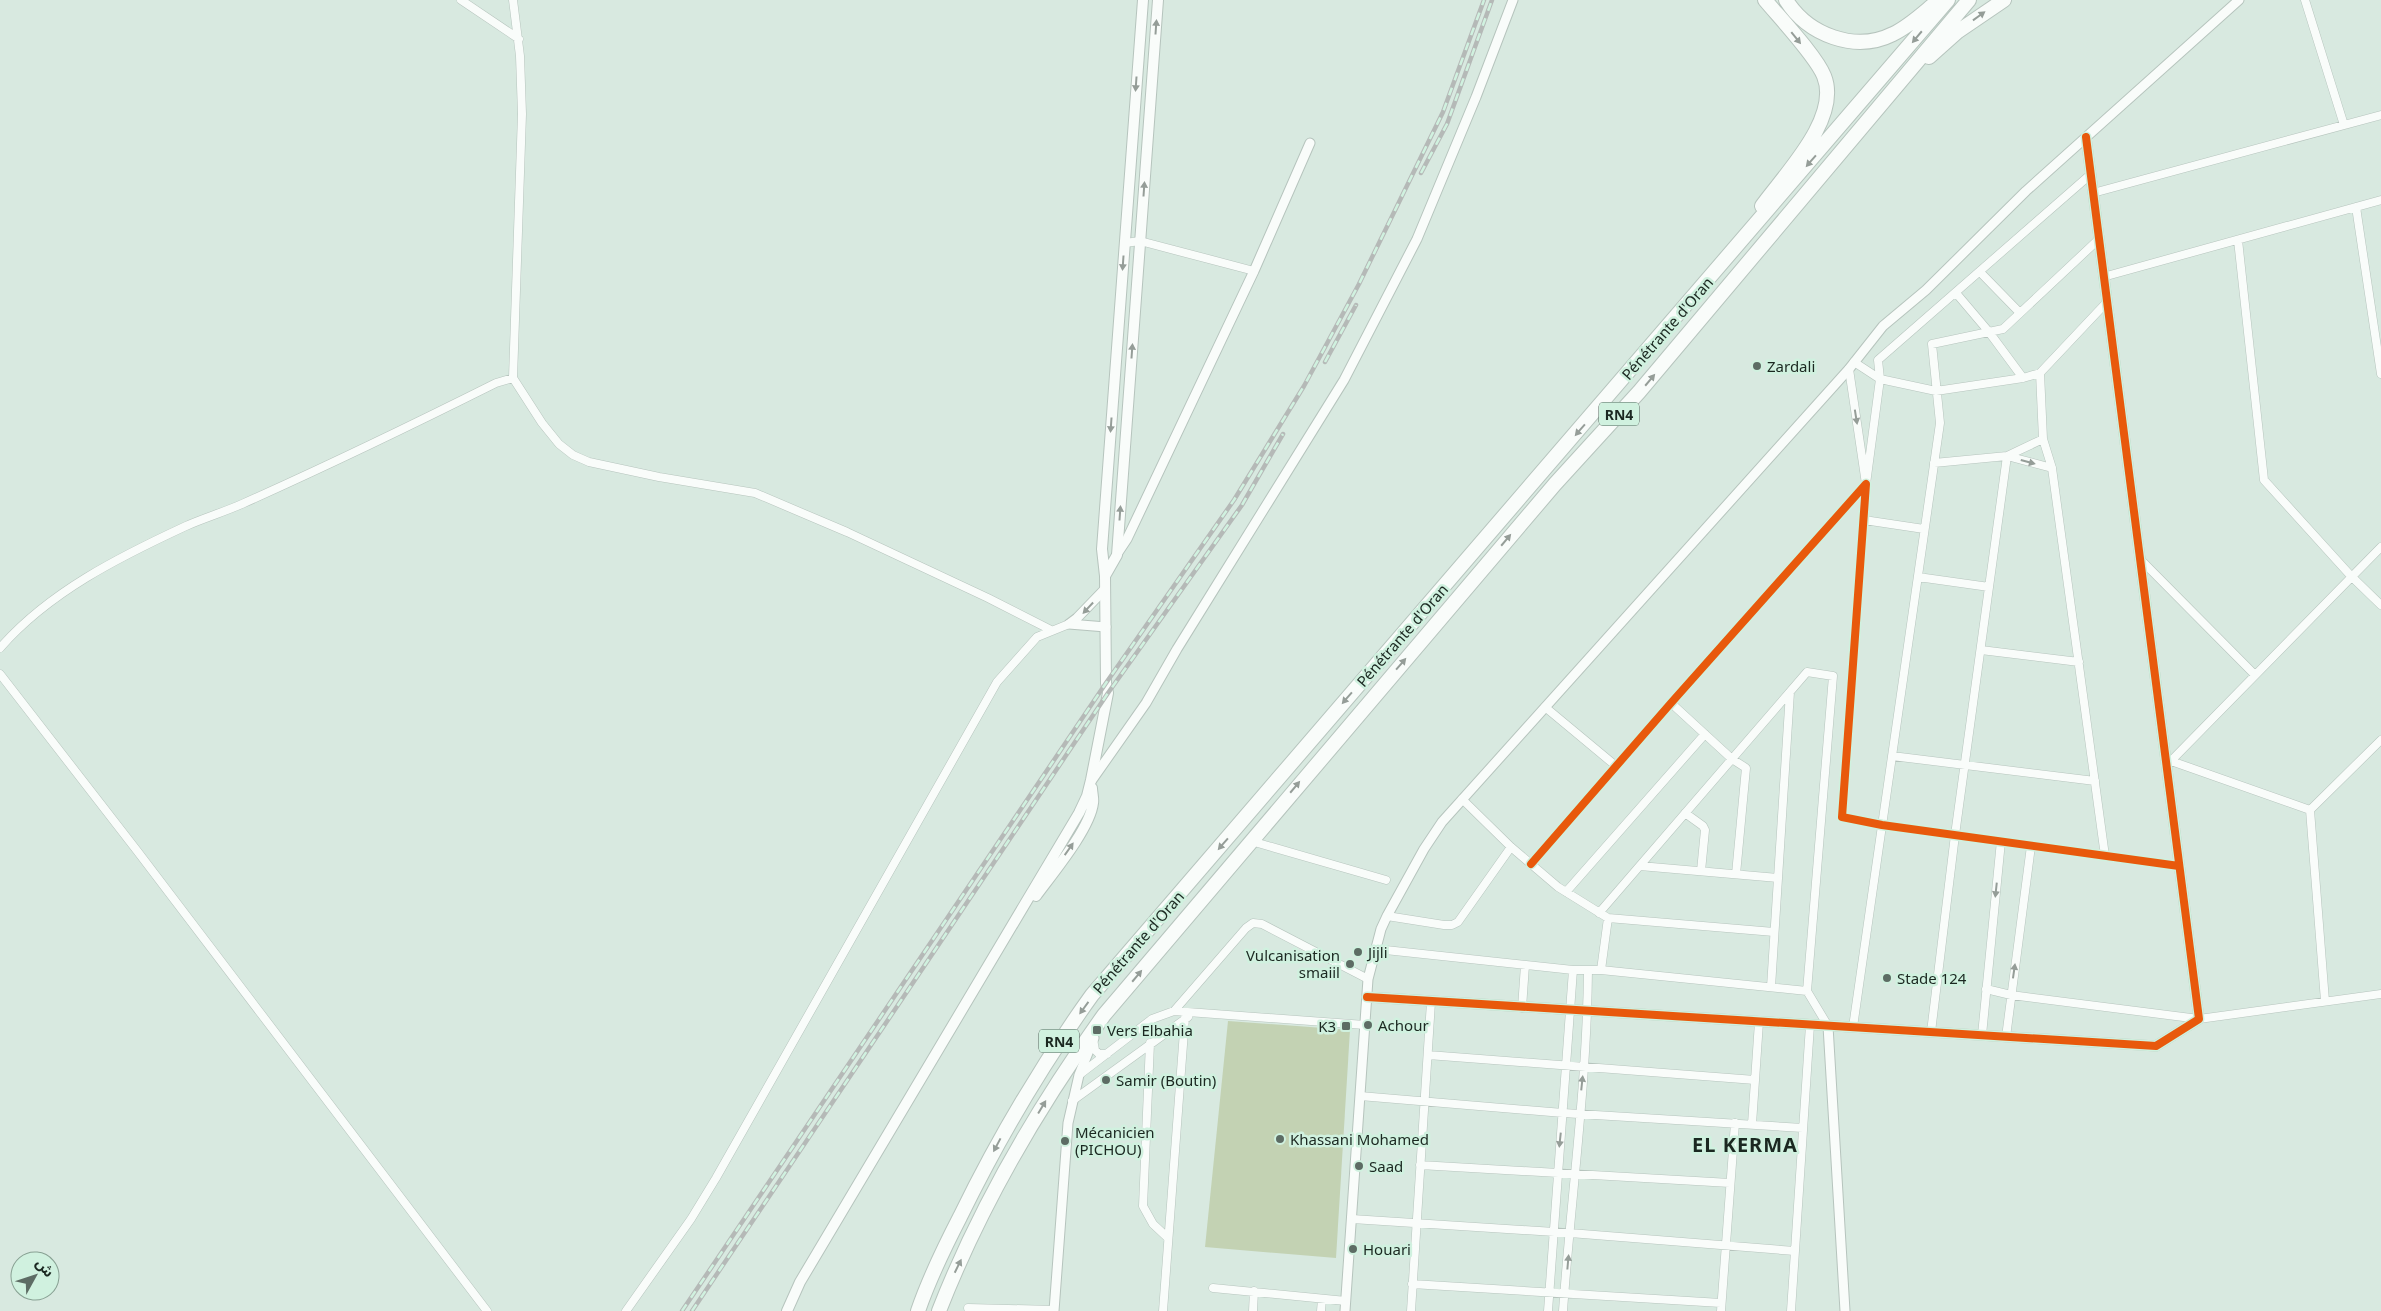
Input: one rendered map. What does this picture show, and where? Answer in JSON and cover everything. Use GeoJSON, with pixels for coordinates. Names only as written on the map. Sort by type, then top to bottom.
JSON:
{"type":"FeatureCollection","features":[{"type":"Feature","properties":{"kind":"highway"},"geometry":{"type":"LineString","coordinates":[[1693,298],[1811,140],[1827,104],[1828,89],[1824,75],[1765,0]]}},
{"type":"Feature","properties":{"kind":"highway"},"geometry":{"type":"LineString","coordinates":[[1786,0],[1811,27],[1828,36],[1844,41],[1861,42],[1878,40],[1892,34],[1939,0]]}},
{"type":"Feature","properties":{"kind":"highway","name":"Pénétrante d'Oran"},"geometry":{"type":"LineString","coordinates":[[917,1311],[963,1210],[1005,1128],[1056,1046],[1092,996],[1948,0]]}},
{"type":"Feature","properties":{"kind":"highway","name":"Pénétrante d'Oran"},"geometry":{"type":"LineString","coordinates":[[939,1311],[951,1281],[1001,1177],[1064,1071],[1104,1015],[1555,484],[1639,392],[1968,0]]}},
{"type":"Feature","properties":{"kind":"highway"},"geometry":{"type":"LineString","coordinates":[[1889,93],[1957,32],[2004,0]]}},
{"type":"Feature","properties":{"kind":"main road"},"geometry":{"type":"LineString","coordinates":[[786,1311],[800,1282],[991,961],[1074,842],[1088,818],[1093,803],[1091,780],[1108,693],[1106,683],[1105,590],[1102,549],[1143,0]]}},
{"type":"Feature","properties":{"kind":"main road"},"geometry":{"type":"LineString","coordinates":[[1104,576],[1117,555],[1158,0]]}},
{"type":"Feature","properties":{"kind":"street"},"geometry":{"type":"LineString","coordinates":[[461,0],[519,39]]}},
{"type":"Feature","properties":{"kind":"street"},"geometry":{"type":"LineString","coordinates":[[513,0],[519,39],[522,114],[513,378],[542,423],[559,444],[573,455],[589,462],[659,478],[755,494],[847,532],[988,598],[1051,630]]}},
{"type":"Feature","properties":{"kind":"street"},"geometry":{"type":"LineString","coordinates":[[1091,780],[1146,703],[1176,648],[1344,380],[1417,239],[1465,123],[1512,0]]}},
{"type":"Feature","properties":{"kind":"street"},"geometry":{"type":"LineString","coordinates":[[1213,1288],[1322,1299],[1346,1306],[1368,979],[1387,916],[1424,849],[1462,799],[1851,366],[1883,326],[1926,290],[2026,192],[2239,0]]}},
{"type":"Feature","properties":{"kind":"street"},"geometry":{"type":"LineString","coordinates":[[2305,0],[2344,125]]}},
{"type":"Feature","properties":{"kind":"street"},"geometry":{"type":"LineString","coordinates":[[2093,193],[2381,115]]}},
{"type":"Feature","properties":{"kind":"street"},"geometry":{"type":"LineString","coordinates":[[2086,137],[2139,558],[2169,763],[2199,1019]]}},
{"type":"Feature","properties":{"kind":"street"},"geometry":{"type":"LineString","coordinates":[[1117,555],[1127,538],[1254,271],[1310,143]]}},
{"type":"Feature","properties":{"kind":"street"},"geometry":{"type":"LineString","coordinates":[[2091,174],[1878,360],[1880,379],[1866,484],[1842,817],[1882,825],[2180,866]]}},
{"type":"Feature","properties":{"kind":"street"},"geometry":{"type":"LineString","coordinates":[[2103,277],[2381,200]]}},
{"type":"Feature","properties":{"kind":"street"},"geometry":{"type":"LineString","coordinates":[[2356,207],[2381,374]]}},
{"type":"Feature","properties":{"kind":"street"},"geometry":{"type":"LineString","coordinates":[[1853,1027],[1940,423],[1932,344],[2003,329],[2099,239]]}},
{"type":"Feature","properties":{"kind":"street"},"geometry":{"type":"LineString","coordinates":[[2238,240],[2264,480],[2351,576],[2381,605]]}},
{"type":"Feature","properties":{"kind":"street"},"geometry":{"type":"LineString","coordinates":[[1125,242],[1140,241],[1254,271]]}},
{"type":"Feature","properties":{"kind":"street"},"geometry":{"type":"LineString","coordinates":[[1980,272],[2020,313]]}},
{"type":"Feature","properties":{"kind":"street"},"geometry":{"type":"LineString","coordinates":[[1956,293],[1989,332],[2023,378]]}},
{"type":"Feature","properties":{"kind":"street"},"geometry":{"type":"LineString","coordinates":[[1851,366],[1880,379],[1936,391],[2023,378],[2040,373],[2106,303]]}},
{"type":"Feature","properties":{"kind":"street"},"geometry":{"type":"LineString","coordinates":[[1531,864],[1866,484],[1851,366]]}},
{"type":"Feature","properties":{"kind":"street"},"geometry":{"type":"LineString","coordinates":[[2040,373],[2043,440],[2052,468],[2106,856]]}},
{"type":"Feature","properties":{"kind":"street"},"geometry":{"type":"LineString","coordinates":[[0,648],[12,634],[54,600],[114,561],[187,526],[242,504],[496,383],[513,378]]}},
{"type":"Feature","properties":{"kind":"street"},"geometry":{"type":"LineString","coordinates":[[1934,463],[2007,456],[2043,440]]}},
{"type":"Feature","properties":{"kind":"street"},"geometry":{"type":"LineString","coordinates":[[2007,456],[2052,468]]}},
{"type":"Feature","properties":{"kind":"street"},"geometry":{"type":"LineString","coordinates":[[1931,1032],[1955,835],[2007,456]]}},
{"type":"Feature","properties":{"kind":"street"},"geometry":{"type":"LineString","coordinates":[[1864,520],[1924,529]]}},
{"type":"Feature","properties":{"kind":"street"},"geometry":{"type":"LineString","coordinates":[[2169,763],[2381,547]]}},
{"type":"Feature","properties":{"kind":"street"},"geometry":{"type":"LineString","coordinates":[[2139,558],[2255,675]]}},
{"type":"Feature","properties":{"kind":"street"},"geometry":{"type":"LineString","coordinates":[[1918,576],[1989,587]]}},
{"type":"Feature","properties":{"kind":"street"},"geometry":{"type":"LineString","coordinates":[[626,1311],[691,1220],[716,1178],[997,682],[1037,637],[1069,624],[1078,618],[1105,590]]}},
{"type":"Feature","properties":{"kind":"street"},"geometry":{"type":"LineString","coordinates":[[1069,624],[1106,627]]}},
{"type":"Feature","properties":{"kind":"street"},"geometry":{"type":"LineString","coordinates":[[1981,650],[2079,662]]}},
{"type":"Feature","properties":{"kind":"street"},"geometry":{"type":"LineString","coordinates":[[1599,913],[1807,672],[1833,676],[1807,991],[1828,1026],[1845,1311]]}},
{"type":"Feature","properties":{"kind":"street"},"geometry":{"type":"LineString","coordinates":[[0,674],[133,845],[487,1311]]}},
{"type":"Feature","properties":{"kind":"street"},"geometry":{"type":"LineString","coordinates":[[1771,987],[1790,692]]}},
{"type":"Feature","properties":{"kind":"street"},"geometry":{"type":"LineString","coordinates":[[1671,703],[1732,759],[1746,768],[1736,874]]}},
{"type":"Feature","properties":{"kind":"street"},"geometry":{"type":"LineString","coordinates":[[1546,707],[1616,766]]}},
{"type":"Feature","properties":{"kind":"street"},"geometry":{"type":"LineString","coordinates":[[1566,892],[1705,734]]}},
{"type":"Feature","properties":{"kind":"street"},"geometry":{"type":"LineString","coordinates":[[2325,1001],[2310,810],[2381,740]]}},
{"type":"Feature","properties":{"kind":"street"},"geometry":{"type":"LineString","coordinates":[[1892,756],[2095,781]]}},
{"type":"Feature","properties":{"kind":"street"},"geometry":{"type":"LineString","coordinates":[[2169,763],[2310,810]]}},
{"type":"Feature","properties":{"kind":"street"},"geometry":{"type":"LineString","coordinates":[[1462,799],[1531,864],[1566,892],[1608,918],[1774,932]]}},
{"type":"Feature","properties":{"kind":"street"},"geometry":{"type":"LineString","coordinates":[[1685,813],[1703,826],[1705,830],[1701,871]]}},
{"type":"Feature","properties":{"kind":"street"},"geometry":{"type":"LineString","coordinates":[[1251,840],[1386,880]]}},
{"type":"Feature","properties":{"kind":"street"},"geometry":{"type":"LineString","coordinates":[[1982,1035],[2001,842]]}},
{"type":"Feature","properties":{"kind":"street"},"geometry":{"type":"LineString","coordinates":[[2006,1037],[2031,846]]}},
{"type":"Feature","properties":{"kind":"street"},"geometry":{"type":"LineString","coordinates":[[1387,916],[1444,925],[1452,925],[1458,922],[1511,847]]}},
{"type":"Feature","properties":{"kind":"street"},"geometry":{"type":"LineString","coordinates":[[1640,866],[1778,878]]}},
{"type":"Feature","properties":{"kind":"street"},"geometry":{"type":"LineString","coordinates":[[1601,970],[1608,918]]}},
{"type":"Feature","properties":{"kind":"street"},"geometry":{"type":"LineString","coordinates":[[1174,1011],[1253,922],[1262,924],[1368,979]]}},
{"type":"Feature","properties":{"kind":"street"},"geometry":{"type":"LineString","coordinates":[[1376,950],[1807,991]]}},
{"type":"Feature","properties":{"kind":"street"},"geometry":{"type":"LineString","coordinates":[[1522,1008],[1525,965]]}},
{"type":"Feature","properties":{"kind":"street"},"geometry":{"type":"LineString","coordinates":[[1548,1311],[1556,1171],[1563,1113],[1572,970]]}},
{"type":"Feature","properties":{"kind":"street"},"geometry":{"type":"LineString","coordinates":[[1563,1311],[1588,1012],[1588,970]]}},
{"type":"Feature","properties":{"kind":"street"},"geometry":{"type":"LineString","coordinates":[[1986,989],[2011,995],[2199,1019],[2381,994]]}},
{"type":"Feature","properties":{"kind":"street"},"geometry":{"type":"LineString","coordinates":[[1367,997],[2156,1046],[2199,1019]]}},
{"type":"Feature","properties":{"kind":"street"},"geometry":{"type":"LineString","coordinates":[[1411,1311],[1431,1002]]}},
{"type":"Feature","properties":{"kind":"street"},"geometry":{"type":"LineString","coordinates":[[1079,1075],[1152,1019],[1174,1011],[1365,1025]]}},
{"type":"Feature","properties":{"kind":"street"},"geometry":{"type":"LineString","coordinates":[[1072,1101],[1185,1018],[1201,1013]]}},
{"type":"Feature","properties":{"kind":"street"},"geometry":{"type":"LineString","coordinates":[[968,1308],[1054,1311],[1068,1123],[1079,1075],[1104,1015]]}},
{"type":"Feature","properties":{"kind":"street"},"geometry":{"type":"LineString","coordinates":[[1163,1311],[1185,1018]]}},
{"type":"Feature","properties":{"kind":"street"},"geometry":{"type":"LineString","coordinates":[[1752,1124],[1759,1022]]}},
{"type":"Feature","properties":{"kind":"street"},"geometry":{"type":"LineString","coordinates":[[1791,1311],[1810,1025]]}},
{"type":"Feature","properties":{"kind":"street"},"geometry":{"type":"LineString","coordinates":[[1093,1039],[1095,1050],[1099,1054],[1107,1054]]}},
{"type":"Feature","properties":{"kind":"street"},"geometry":{"type":"LineString","coordinates":[[1150,1042],[1143,1206],[1153,1224],[1168,1238]]}},
{"type":"Feature","properties":{"kind":"street"},"geometry":{"type":"LineString","coordinates":[[1428,1055],[1755,1080]]}},
{"type":"Feature","properties":{"kind":"street"},"geometry":{"type":"LineString","coordinates":[[1360,1096],[1563,1113],[1803,1128]]}},
{"type":"Feature","properties":{"kind":"street"},"geometry":{"type":"LineString","coordinates":[[1412,1284],[1721,1307],[1735,1123]]}},
{"type":"Feature","properties":{"kind":"street"},"geometry":{"type":"LineString","coordinates":[[1420,1165],[1576,1172],[1730,1183]]}},
{"type":"Feature","properties":{"kind":"street"},"geometry":{"type":"LineString","coordinates":[[1352,1219],[1570,1233],[1795,1251]]}},
{"type":"Feature","properties":{"kind":"street"},"geometry":{"type":"LineString","coordinates":[[1253,1311],[1254,1291]]}},
{"type":"Feature","properties":{"kind":"street"},"geometry":{"type":"LineString","coordinates":[[1321,1311],[1322,1299]]}},
{"type":"Feature","properties":{"kind":"green space","name":"Khassani Mohamed"},"geometry":{"type":"Polygon","coordinates":[[[1228,1021],[1350,1030],[1336,1258],[1205,1247],[1228,1021]]]}},
{"type":"Feature","properties":{"kind":"railway"},"geometry":{"type":"LineString","coordinates":[[682,1311],[1106,683],[1234,500],[1304,386],[1359,284],[1443,112],[1484,0]]}},
{"type":"Feature","properties":{"kind":"railway"},"geometry":{"type":"LineString","coordinates":[[1421,173],[1447,124],[1492,0]]}},
{"type":"Feature","properties":{"kind":"railway"},"geometry":{"type":"LineString","coordinates":[[1325,362],[1356,305]]}},
{"type":"Feature","properties":{"kind":"railway"},"geometry":{"type":"LineString","coordinates":[[692,1311],[1108,693],[1242,505],[1283,434]]}},
{"type":"Feature","properties":{"kind":"cycle path"},"geometry":{"type":"LineString","coordinates":[[1367,997],[2156,1046],[2199,1019],[2086,137]]}},
{"type":"Feature","properties":{"kind":"cycle path"},"geometry":{"type":"LineString","coordinates":[[1531,864],[1866,484],[1842,817],[1882,825],[2179,866]]}},
{"type":"Feature","properties":{"kind":"place","name":"Zardali"},"geometry":{"type":"Point","coordinates":[1757,366]}},
{"type":"Feature","properties":{"kind":"place","name":"Jijli"},"geometry":{"type":"Point","coordinates":[1358,952]}},
{"type":"Feature","properties":{"kind":"place","name":"Vulcanisation smaiil"},"geometry":{"type":"Point","coordinates":[1350,964]}},
{"type":"Feature","properties":{"kind":"place","name":"Stade 124"},"geometry":{"type":"Point","coordinates":[1887,978]}},
{"type":"Feature","properties":{"kind":"place","name":"Achour"},"geometry":{"type":"Point","coordinates":[1368,1025]}},
{"type":"Feature","properties":{"kind":"place","name":"K3"},"geometry":{"type":"Point","coordinates":[1346,1026]}},
{"type":"Feature","properties":{"kind":"place","name":"Vers Elbahia"},"geometry":{"type":"Point","coordinates":[1097,1030]}},
{"type":"Feature","properties":{"kind":"place","name":"Samir (Boutin)"},"geometry":{"type":"Point","coordinates":[1106,1080]}},
{"type":"Feature","properties":{"kind":"place","name":"Khassani Mohamed"},"geometry":{"type":"Point","coordinates":[1280,1139]}},
{"type":"Feature","properties":{"kind":"place","name":"Mécanicien (PICHOU)"},"geometry":{"type":"Point","coordinates":[1065,1141]}},
{"type":"Feature","properties":{"kind":"place","name":"Saad"},"geometry":{"type":"Point","coordinates":[1359,1166]}},
{"type":"Feature","properties":{"kind":"place","name":"Houari"},"geometry":{"type":"Point","coordinates":[1353,1249]}},
{"type":"Feature","properties":{"kind":"district","name":"EL KERMA"},"geometry":{"type":"Point","coordinates":[1745,1144]}}]}
